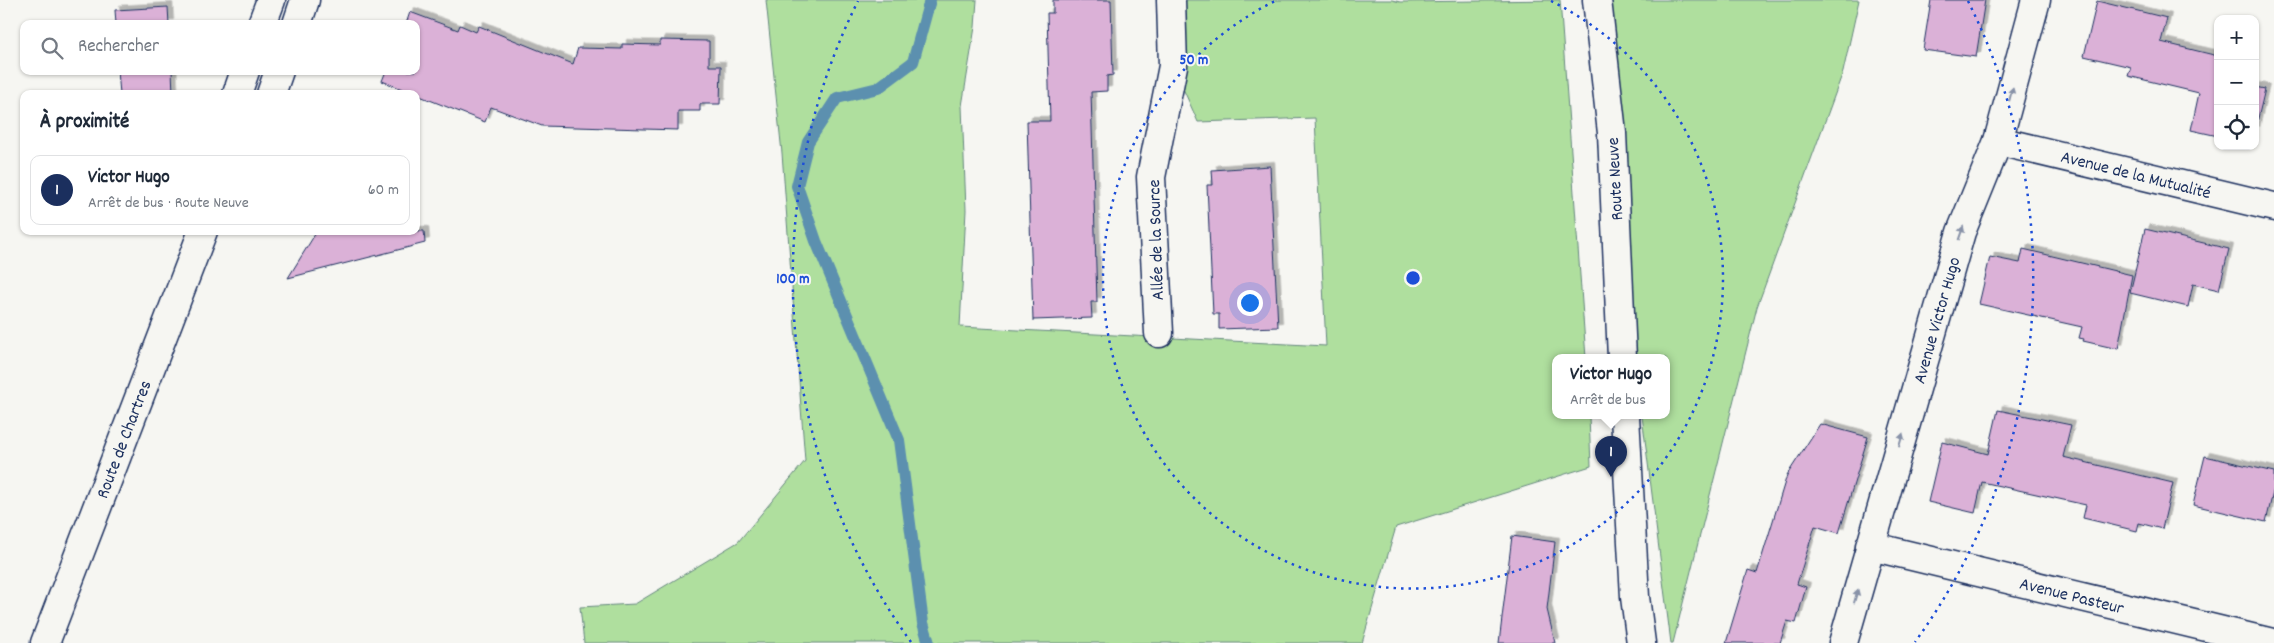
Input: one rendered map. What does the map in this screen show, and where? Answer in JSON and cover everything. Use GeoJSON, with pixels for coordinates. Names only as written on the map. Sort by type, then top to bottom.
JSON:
{"type":"FeatureCollection","features":[{"type":"Feature","properties":{"kind":"street"},"geometry":{"type":"LineString","coordinates":[[264,20],[271,0]]}},
{"type":"Feature","properties":{"kind":"street"},"geometry":{"type":"LineString","coordinates":[[298,20],[305,0]]}},
{"type":"Feature","properties":{"kind":"street","name":"Allée de la Source"},"geometry":{"type":"LineString","coordinates":[[1159,333],[1151,177],[1173,66],[1171,0]]}},
{"type":"Feature","properties":{"kind":"street","name":"Route Neuve"},"geometry":{"type":"LineString","coordinates":[[1597,0],[1612,133],[1622,354]]}},
{"type":"Feature","properties":{"kind":"street","name":"Avenue Victor Hugo"},"geometry":{"type":"LineString","coordinates":[[1843,643],[1961,232],[1998,141],[2036,0]]}},
{"type":"Feature","properties":{"kind":"street"},"geometry":{"type":"LineString","coordinates":[[239,90],[245,75]]}},
{"type":"Feature","properties":{"kind":"street"},"geometry":{"type":"LineString","coordinates":[[272,90],[278,75]]}},
{"type":"Feature","properties":{"kind":"street","name":"Avenue de la Mutualité"},"geometry":{"type":"LineString","coordinates":[[1998,141],[2274,207]]}},
{"type":"Feature","properties":{"kind":"street","name":"Route de Chartres"},"geometry":{"type":"LineString","coordinates":[[45,643],[200,235]]}},
{"type":"Feature","properties":{"kind":"street"},"geometry":{"type":"LineString","coordinates":[[1625,419],[1635,597],[1642,643]]}},
{"type":"Feature","properties":{"kind":"street","name":"Avenue Pasteur"},"geometry":{"type":"LineString","coordinates":[[1870,546],[2273,643]]}},
{"type":"Feature","properties":{"kind":"green space"},"geometry":{"type":"Polygon","coordinates":[[[766,0],[977,0],[975,27],[962,106],[966,210],[960,327],[1326,346],[1315,118],[1198,122],[1173,66],[1171,0],[1392,0],[1400,2],[1560,0],[1586,354],[1552,354],[1552,419],[1589,419],[1591,466],[1396,527],[1362,643],[584,643],[580,607],[635,604],[738,542],[805,461],[782,153],[766,0]]]}},
{"type":"Feature","properties":{"kind":"green space"},"geometry":{"type":"Polygon","coordinates":[[[1607,0],[1859,0],[1843,72],[1757,307],[1673,643],[1671,643],[1642,419],[1670,419],[1670,354],[1636,354],[1607,0]]]}},
{"type":"Feature","properties":{"kind":"building"},"geometry":{"type":"Polygon","coordinates":[[[1053,0],[1111,0],[1113,75],[1107,76],[1107,91],[1091,92],[1097,302],[1091,302],[1092,318],[1033,320],[1027,121],[1050,121],[1047,13],[1053,13],[1053,0]]]}},
{"type":"Feature","properties":{"kind":"building"},"geometry":{"type":"Polygon","coordinates":[[[1931,0],[1985,0],[1976,57],[1923,50],[1931,0]]]}},
{"type":"Feature","properties":{"kind":"building"},"geometry":{"type":"Polygon","coordinates":[[[2097,1],[2167,18],[2161,42],[2214,55],[2214,135],[2191,130],[2199,93],[2128,76],[2131,67],[2084,56],[2097,1]]]}},
{"type":"Feature","properties":{"kind":"building"},"geometry":{"type":"Polygon","coordinates":[[[168,7],[169,20],[116,20],[115,10],[168,7]]]}},
{"type":"Feature","properties":{"kind":"building"},"geometry":{"type":"Polygon","coordinates":[[[410,12],[458,30],[460,25],[476,32],[479,26],[573,64],[578,48],[622,49],[622,44],[660,45],[660,40],[709,41],[709,66],[721,66],[720,104],[700,104],[700,111],[678,111],[678,130],[542,126],[491,107],[485,122],[420,96],[420,90],[405,90],[382,81],[384,75],[420,75],[420,20],[407,20],[410,12]]]}},
{"type":"Feature","properties":{"kind":"building"},"geometry":{"type":"Polygon","coordinates":[[[118,75],[172,75],[173,90],[120,90],[118,75]]]}},
{"type":"Feature","properties":{"kind":"building"},"geometry":{"type":"Polygon","coordinates":[[[2259,88],[2265,89],[2259,114],[2259,88]]]}},
{"type":"Feature","properties":{"kind":"building"},"geometry":{"type":"Polygon","coordinates":[[[1270,166],[1278,327],[1219,329],[1219,314],[1213,314],[1207,185],[1213,185],[1212,170],[1270,166]]]}},
{"type":"Feature","properties":{"kind":"building"},"geometry":{"type":"Polygon","coordinates":[[[2145,229],[2229,249],[2219,290],[2193,284],[2188,307],[2130,293],[2145,229]]]}},
{"type":"Feature","properties":{"kind":"building"},"geometry":{"type":"Polygon","coordinates":[[[420,231],[424,231],[425,243],[288,278],[315,235],[420,235],[420,231]]]}},
{"type":"Feature","properties":{"kind":"building"},"geometry":{"type":"Polygon","coordinates":[[[2023,249],[2132,275],[2118,349],[2083,341],[2084,339],[2079,338],[2082,327],[1979,304],[1990,257],[2020,263],[2023,249]]]}},
{"type":"Feature","properties":{"kind":"building"},"geometry":{"type":"Polygon","coordinates":[[[1998,410],[2071,425],[2063,457],[2173,483],[2162,529],[2139,523],[2137,531],[2083,518],[2086,505],[1982,482],[1975,513],[1928,502],[1942,442],[1988,454],[1998,410]]]}},
{"type":"Feature","properties":{"kind":"building"},"geometry":{"type":"Polygon","coordinates":[[[1820,424],[1868,437],[1839,533],[1815,526],[1797,584],[1806,587],[1796,623],[1787,621],[1780,643],[1726,643],[1748,570],[1757,573],[1787,475],[1820,424]]]}},
{"type":"Feature","properties":{"kind":"building"},"geometry":{"type":"Polygon","coordinates":[[[2205,456],[2274,472],[2274,488],[2266,522],[2193,505],[2205,456]]]}},
{"type":"Feature","properties":{"kind":"building"},"geometry":{"type":"Polygon","coordinates":[[[1512,536],[1555,542],[1547,609],[1555,643],[1499,643],[1512,536]]]}},
{"type":"Feature","properties":{"kind":"waterway"},"geometry":{"type":"LineString","coordinates":[[929,643],[923,623],[899,440],[816,241],[797,186],[808,142],[837,98],[878,88],[913,62],[930,0]]}},
{"type":"Feature","properties":{"kind":"place","name":"Victor Hugo"},"geometry":{"type":"Point","coordinates":[1611,477]}}]}
